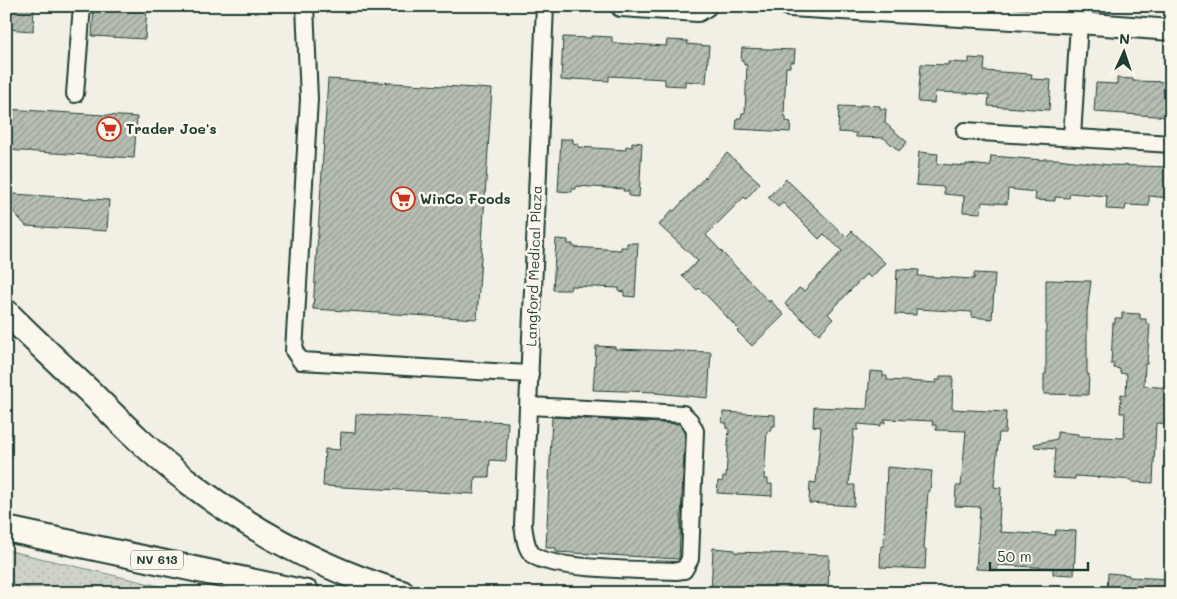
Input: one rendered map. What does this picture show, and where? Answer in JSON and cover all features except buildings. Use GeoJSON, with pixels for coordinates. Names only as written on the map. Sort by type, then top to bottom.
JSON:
{"type":"FeatureCollection","features":[{"type":"Feature","properties":{"kind":"highway"},"geometry":{"type":"LineString","coordinates":[[6,312],[134,436],[190,483],[230,512],[324,564],[402,593]]}},
{"type":"Feature","properties":{"kind":"highway"},"geometry":{"type":"LineString","coordinates":[[6,529],[246,593]]}},
{"type":"Feature","properties":{"kind":"highway","name":"NV 613"},"geometry":{"type":"LineString","coordinates":[[6,529],[307,593]]}},
{"type":"Feature","properties":{"kind":"main road"},"geometry":{"type":"LineString","coordinates":[[621,6],[698,11],[706,6]]}},
{"type":"Feature","properties":{"kind":"main road"},"geometry":{"type":"LineString","coordinates":[[790,6],[1171,30]]}},
{"type":"Feature","properties":{"kind":"street"},"geometry":{"type":"LineString","coordinates":[[75,94],[82,6]]}},
{"type":"Feature","properties":{"kind":"street"},"geometry":{"type":"LineString","coordinates":[[305,6],[309,99],[294,351],[301,361],[530,374]]}},
{"type":"Feature","properties":{"kind":"street","name":"Langford Medical Plaza"},"geometry":{"type":"LineString","coordinates":[[529,406],[683,414],[690,421],[695,431],[690,558],[684,570],[584,567],[547,561],[532,554],[526,542],[523,526],[545,6]]}},
{"type":"Feature","properties":{"kind":"street"},"geometry":{"type":"LineString","coordinates":[[1072,138],[1079,23]]}},
{"type":"Feature","properties":{"kind":"street"},"geometry":{"type":"LineString","coordinates":[[965,131],[1171,144]]}},
{"type":"Feature","properties":{"kind":"shaded area"},"geometry":{"type":"Polygon","coordinates":[[[6,550],[189,593],[53,593],[6,584],[6,550]]]}},
{"type":"Feature","properties":{"kind":"place","name":"Trader Joe's"},"geometry":{"type":"Point","coordinates":[109,129]}},
{"type":"Feature","properties":{"kind":"place","name":"WinCo Foods"},"geometry":{"type":"Point","coordinates":[403,199]}}]}
